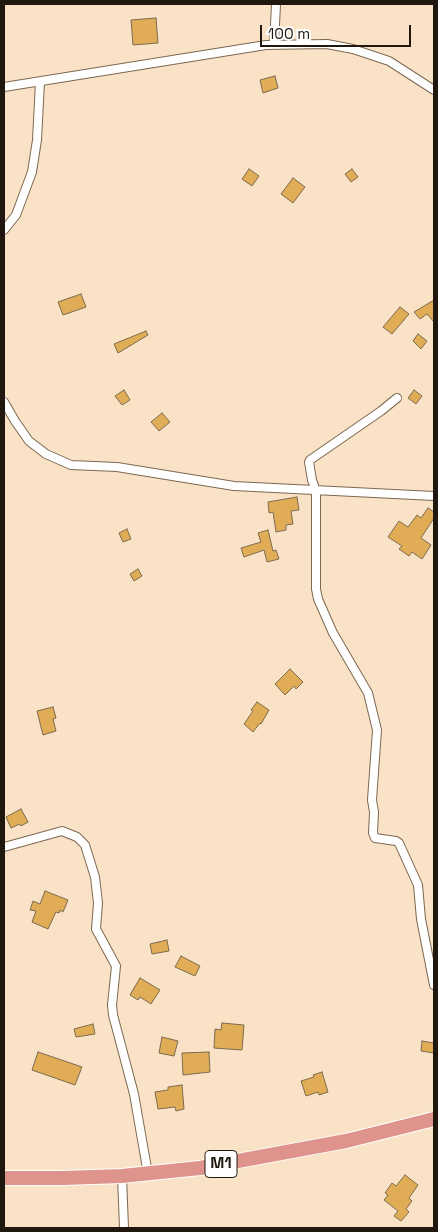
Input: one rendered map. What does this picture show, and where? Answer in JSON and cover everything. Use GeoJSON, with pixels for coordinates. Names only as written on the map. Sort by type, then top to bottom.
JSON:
{"type":"FeatureCollection","features":[{"type":"Feature","properties":{"kind":"highway","name":"M1"},"geometry":{"type":"LineString","coordinates":[[4,1178],[122,1176],[200,1168],[346,1141],[434,1119]]}},
{"type":"Feature","properties":{"kind":"street"},"geometry":{"type":"LineString","coordinates":[[274,45],[276,4]]}},
{"type":"Feature","properties":{"kind":"street"},"geometry":{"type":"LineString","coordinates":[[4,87],[274,45],[327,44],[353,49],[389,61],[434,90]]}},
{"type":"Feature","properties":{"kind":"street"},"geometry":{"type":"LineString","coordinates":[[4,230],[16,215],[32,172],[37,140],[40,82]]}},
{"type":"Feature","properties":{"kind":"street"},"geometry":{"type":"LineString","coordinates":[[396,398],[381,411],[310,460],[308,467],[316,490],[317,594],[332,633],[365,686],[377,730],[372,800],[374,812],[372,834],[376,838],[399,843],[418,885],[421,919],[434,985]]}},
{"type":"Feature","properties":{"kind":"street"},"geometry":{"type":"LineString","coordinates":[[4,402],[15,422],[29,441],[46,454],[67,464],[117,468],[234,486],[409,493],[434,496]]}},
{"type":"Feature","properties":{"kind":"street"},"geometry":{"type":"LineString","coordinates":[[4,847],[62,831],[77,837],[85,845],[95,877],[98,903],[96,929],[116,966],[112,1005],[113,1016],[134,1094],[148,1174]]}},
{"type":"Feature","properties":{"kind":"street"},"geometry":{"type":"LineString","coordinates":[[122,1176],[124,1228]]}},
{"type":"Feature","properties":{"kind":"building"},"geometry":{"type":"Polygon","coordinates":[[[156,18],[158,43],[133,45],[131,20],[156,18]]]}},
{"type":"Feature","properties":{"kind":"building"},"geometry":{"type":"Polygon","coordinates":[[[275,76],[278,88],[263,93],[260,80],[275,76]]]}},
{"type":"Feature","properties":{"kind":"building"},"geometry":{"type":"Polygon","coordinates":[[[249,169],[259,176],[252,186],[242,179],[249,169]]]}},
{"type":"Feature","properties":{"kind":"building"},"geometry":{"type":"Polygon","coordinates":[[[352,169],[358,177],[351,182],[345,174],[352,169]]]}},
{"type":"Feature","properties":{"kind":"building"},"geometry":{"type":"Polygon","coordinates":[[[293,178],[305,187],[293,203],[281,194],[293,178]]]}},
{"type":"Feature","properties":{"kind":"building"},"geometry":{"type":"Polygon","coordinates":[[[81,294],[86,307],[63,315],[58,302],[81,294]]]}},
{"type":"Feature","properties":{"kind":"building"},"geometry":{"type":"Polygon","coordinates":[[[434,300],[434,322],[427,314],[420,319],[414,312],[434,300]]]}},
{"type":"Feature","properties":{"kind":"building"},"geometry":{"type":"Polygon","coordinates":[[[400,307],[409,314],[392,334],[383,327],[400,307]]]}},
{"type":"Feature","properties":{"kind":"building"},"geometry":{"type":"Polygon","coordinates":[[[146,331],[148,335],[118,353],[114,344],[146,331]]]}},
{"type":"Feature","properties":{"kind":"building"},"geometry":{"type":"Polygon","coordinates":[[[418,334],[427,341],[421,349],[413,341],[418,334]]]}},
{"type":"Feature","properties":{"kind":"building"},"geometry":{"type":"Polygon","coordinates":[[[124,390],[130,400],[122,405],[115,396],[124,390]]]}},
{"type":"Feature","properties":{"kind":"building"},"geometry":{"type":"Polygon","coordinates":[[[414,390],[422,396],[416,404],[408,398],[414,390]]]}},
{"type":"Feature","properties":{"kind":"building"},"geometry":{"type":"Polygon","coordinates":[[[162,413],[170,422],[159,431],[151,422],[162,413]]]}},
{"type":"Feature","properties":{"kind":"building"},"geometry":{"type":"Polygon","coordinates":[[[297,497],[299,510],[291,511],[293,524],[286,525],[286,530],[276,532],[273,512],[269,513],[268,502],[297,497]]]}},
{"type":"Feature","properties":{"kind":"building"},"geometry":{"type":"Polygon","coordinates":[[[428,508],[434,512],[434,518],[421,538],[431,545],[422,559],[412,552],[409,556],[399,549],[402,546],[388,537],[399,521],[408,527],[417,515],[421,518],[428,508]]]}},
{"type":"Feature","properties":{"kind":"building"},"geometry":{"type":"Polygon","coordinates":[[[127,529],[131,539],[123,542],[119,533],[127,529]]]}},
{"type":"Feature","properties":{"kind":"building"},"geometry":{"type":"Polygon","coordinates":[[[268,530],[273,551],[276,550],[279,559],[267,562],[264,550],[244,557],[241,548],[261,542],[258,533],[268,530]]]}},
{"type":"Feature","properties":{"kind":"building"},"geometry":{"type":"Polygon","coordinates":[[[138,569],[142,576],[134,581],[130,574],[138,569]]]}},
{"type":"Feature","properties":{"kind":"building"},"geometry":{"type":"Polygon","coordinates":[[[290,669],[303,682],[296,689],[294,686],[285,695],[275,684],[290,669]]]}},
{"type":"Feature","properties":{"kind":"building"},"geometry":{"type":"Polygon","coordinates":[[[257,702],[269,710],[261,724],[253,732],[244,724],[257,702]]]}},
{"type":"Feature","properties":{"kind":"building"},"geometry":{"type":"Polygon","coordinates":[[[53,707],[56,718],[53,719],[56,731],[43,735],[37,711],[53,707]]]}},
{"type":"Feature","properties":{"kind":"building"},"geometry":{"type":"Polygon","coordinates":[[[21,809],[28,822],[11,828],[6,817],[21,809]]]}},
{"type":"Feature","properties":{"kind":"building"},"geometry":{"type":"Polygon","coordinates":[[[45,891],[68,900],[63,912],[60,910],[59,913],[56,912],[48,929],[32,922],[36,911],[30,910],[33,901],[40,904],[45,891]]]}},
{"type":"Feature","properties":{"kind":"building"},"geometry":{"type":"Polygon","coordinates":[[[167,940],[169,951],[152,954],[150,944],[167,940]]]}},
{"type":"Feature","properties":{"kind":"building"},"geometry":{"type":"Polygon","coordinates":[[[181,956],[200,966],[195,976],[175,967],[181,956]]]}},
{"type":"Feature","properties":{"kind":"building"},"geometry":{"type":"Polygon","coordinates":[[[140,978],[160,990],[151,1004],[140,997],[138,1000],[130,995],[140,978]]]}},
{"type":"Feature","properties":{"kind":"building"},"geometry":{"type":"Polygon","coordinates":[[[222,1023],[244,1025],[242,1050],[214,1048],[215,1029],[221,1030],[222,1023]]]}},
{"type":"Feature","properties":{"kind":"building"},"geometry":{"type":"Polygon","coordinates":[[[93,1024],[95,1034],[76,1037],[74,1029],[93,1024]]]}},
{"type":"Feature","properties":{"kind":"building"},"geometry":{"type":"Polygon","coordinates":[[[162,1037],[178,1041],[174,1056],[159,1053],[162,1037]]]}},
{"type":"Feature","properties":{"kind":"building"},"geometry":{"type":"Polygon","coordinates":[[[422,1041],[434,1043],[434,1053],[421,1051],[422,1041]]]}},
{"type":"Feature","properties":{"kind":"building"},"geometry":{"type":"Polygon","coordinates":[[[38,1052],[82,1067],[75,1085],[32,1070],[38,1052]]]}},
{"type":"Feature","properties":{"kind":"building"},"geometry":{"type":"Polygon","coordinates":[[[209,1052],[210,1072],[183,1075],[182,1053],[209,1052]]]}},
{"type":"Feature","properties":{"kind":"building"},"geometry":{"type":"Polygon","coordinates":[[[322,1072],[328,1092],[319,1095],[318,1092],[306,1096],[301,1081],[322,1072]]]}},
{"type":"Feature","properties":{"kind":"building"},"geometry":{"type":"Polygon","coordinates":[[[182,1085],[184,1109],[176,1111],[175,1107],[158,1109],[155,1092],[168,1090],[168,1087],[182,1085]]]}},
{"type":"Feature","properties":{"kind":"building"},"geometry":{"type":"Polygon","coordinates":[[[405,1175],[418,1185],[409,1198],[412,1201],[406,1209],[409,1212],[401,1221],[394,1216],[398,1211],[384,1200],[388,1195],[385,1193],[392,1183],[396,1186],[405,1175]]]}}]}
